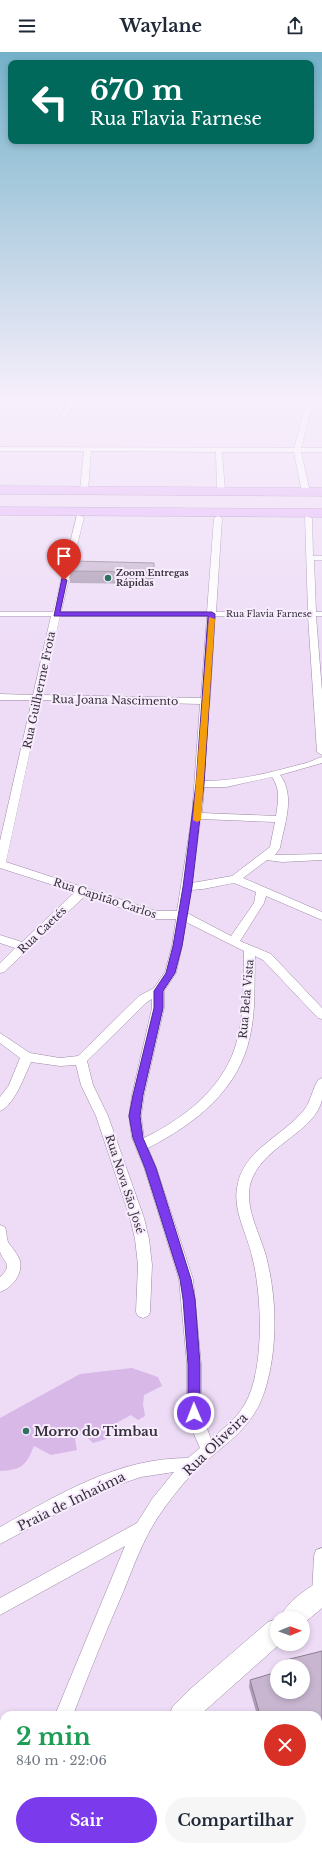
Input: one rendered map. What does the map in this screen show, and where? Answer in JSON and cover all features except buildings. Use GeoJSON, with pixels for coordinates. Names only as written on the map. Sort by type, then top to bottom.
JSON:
{"type":"FeatureCollection","features":[{"type":"Feature","properties":{"kind":"highway"},"geometry":{"type":"LineString","coordinates":[[0,493],[84,490],[322,492]]}},
{"type":"Feature","properties":{"kind":"highway"},"geometry":{"type":"LineString","coordinates":[[0,493],[54,495],[322,496]]}},
{"type":"Feature","properties":{"kind":"highway"},"geometry":{"type":"LineString","coordinates":[[0,511],[322,513]]}},
{"type":"Feature","properties":{"kind":"highway"},"geometry":{"type":"LineString","coordinates":[[0,517],[315,518]]}},
{"type":"Feature","properties":{"kind":"street"},"geometry":{"type":"LineString","coordinates":[[84,490],[85,481]]}},
{"type":"Feature","properties":{"kind":"street"},"geometry":{"type":"LineString","coordinates":[[220,481],[221,491]]}},
{"type":"Feature","properties":{"kind":"street"},"geometry":{"type":"LineString","coordinates":[[304,481],[306,492]]}},
{"type":"Feature","properties":{"kind":"street","name":"Rua Guilherme Frota"},"geometry":{"type":"LineString","coordinates":[[0,864],[56,614],[80,517]]}},
{"type":"Feature","properties":{"kind":"street"},"geometry":{"type":"LineString","coordinates":[[0,1037],[27,1057],[60,1062],[81,1060],[143,999],[158,991],[170,973],[177,946],[197,816],[218,518]]}},
{"type":"Feature","properties":{"kind":"street"},"geometry":{"type":"LineString","coordinates":[[315,518],[310,558],[312,614],[322,752]]}},
{"type":"Feature","properties":{"kind":"street"},"geometry":{"type":"LineString","coordinates":[[310,558],[322,558]]}},
{"type":"Feature","properties":{"kind":"street","name":"Rua Flavia Farnese"},"geometry":{"type":"LineString","coordinates":[[0,614],[322,614]]}},
{"type":"Feature","properties":{"kind":"street","name":"Rua Joana Nascimento"},"geometry":{"type":"LineString","coordinates":[[0,697],[206,701]]}},
{"type":"Feature","properties":{"kind":"street"},"geometry":{"type":"LineString","coordinates":[[200,784],[226,784],[307,766],[322,760]]}},
{"type":"Feature","properties":{"kind":"street"},"geometry":{"type":"LineString","coordinates":[[187,887],[203,886],[235,879],[266,857],[275,848],[284,796],[281,783],[274,774]]}},
{"type":"Feature","properties":{"kind":"street"},"geometry":{"type":"LineString","coordinates":[[197,816],[281,819]]}},
{"type":"Feature","properties":{"kind":"street"},"geometry":{"type":"LineString","coordinates":[[266,857],[282,859],[322,857]]}},
{"type":"Feature","properties":{"kind":"street","name":"Rua Capitão Carlos"},"geometry":{"type":"LineString","coordinates":[[0,864],[83,890],[155,915],[182,915],[233,942],[271,959],[276,967],[322,1015]]}},
{"type":"Feature","properties":{"kind":"street"},"geometry":{"type":"LineString","coordinates":[[235,879],[322,916]]}},
{"type":"Feature","properties":{"kind":"street","name":"Rua Caetés"},"geometry":{"type":"LineString","coordinates":[[0,969],[83,890]]}},
{"type":"Feature","properties":{"kind":"street"},"geometry":{"type":"LineString","coordinates":[[233,942],[259,903],[262,890]]}},
{"type":"Feature","properties":{"kind":"street"},"geometry":{"type":"LineString","coordinates":[[0,939],[24,947]]}},
{"type":"Feature","properties":{"kind":"street","name":"Rua Bela Vista"},"geometry":{"type":"LineString","coordinates":[[141,1146],[182,1122],[208,1102],[238,1058],[246,1023],[250,949]]}},
{"type":"Feature","properties":{"kind":"street"},"geometry":{"type":"LineString","coordinates":[[158,991],[158,1008],[134,1116],[135,1129],[154,1179],[186,1279],[194,1364],[194,1413],[197,1425],[208,1449]]}},
{"type":"Feature","properties":{"kind":"street"},"geometry":{"type":"LineString","coordinates":[[0,1106],[14,1087],[27,1057]]}},
{"type":"Feature","properties":{"kind":"street","name":"Rua Nova São José"},"geometry":{"type":"LineString","coordinates":[[81,1060],[87,1085],[102,1116],[119,1163],[142,1239],[145,1265],[143,1312]]}},
{"type":"Feature","properties":{"kind":"street","name":"Rua Oliveira"},"geometry":{"type":"LineString","coordinates":[[66,1711],[104,1614],[143,1528],[176,1482],[191,1465],[242,1420],[251,1408],[258,1390],[267,1341],[267,1302],[261,1262],[244,1206],[243,1189],[249,1172],[261,1156],[308,1114],[314,1104],[322,1083]]}},
{"type":"Feature","properties":{"kind":"street"},"geometry":{"type":"LineString","coordinates":[[0,1237],[13,1260],[14,1268],[12,1275],[0,1286]]}},
{"type":"Feature","properties":{"kind":"street","name":"Praia de Inhaúma"},"geometry":{"type":"LineString","coordinates":[[0,1536],[72,1498],[120,1475],[162,1464],[191,1465]]}},
{"type":"Feature","properties":{"kind":"street"},"geometry":{"type":"LineString","coordinates":[[0,1606],[143,1528]]}},
{"type":"Feature","properties":{"kind":"street"},"geometry":{"type":"LineString","coordinates":[[300,1611],[321,1593],[322,1556]]}},
{"type":"Feature","properties":{"kind":"street"},"geometry":{"type":"LineString","coordinates":[[186,1711],[270,1637]]}},
{"type":"Feature","properties":{"kind":"shaded area"},"geometry":{"type":"Polygon","coordinates":[[[132,1368],[158,1377],[162,1386],[144,1395],[143,1404],[145,1416],[138,1420],[131,1415],[111,1426],[106,1439],[93,1443],[82,1433],[75,1439],[77,1450],[51,1455],[34,1446],[22,1466],[0,1471],[0,1418],[80,1374],[132,1368]]]}},
{"type":"Feature","properties":{"kind":"slow traffic"},"geometry":{"type":"LineString","coordinates":[[197,820],[211,619]]}},
{"type":"Feature","properties":{"kind":"place","name":"Zoom Entregas Rápidas"},"geometry":{"type":"Point","coordinates":[108,578]}},
{"type":"Feature","properties":{"kind":"place","name":"Morro do Timbau"},"geometry":{"type":"Point","coordinates":[26,1431]}},
{"type":"Feature","properties":{"kind":"route"},"geometry":{"type":"LineString","coordinates":[[64,580],[56,614],[212,614],[200,784],[187,887],[177,946],[170,973],[158,991],[158,1008],[134,1116],[135,1129],[158,1189],[171,1236],[186,1279],[194,1364],[194,1413]]}}]}
